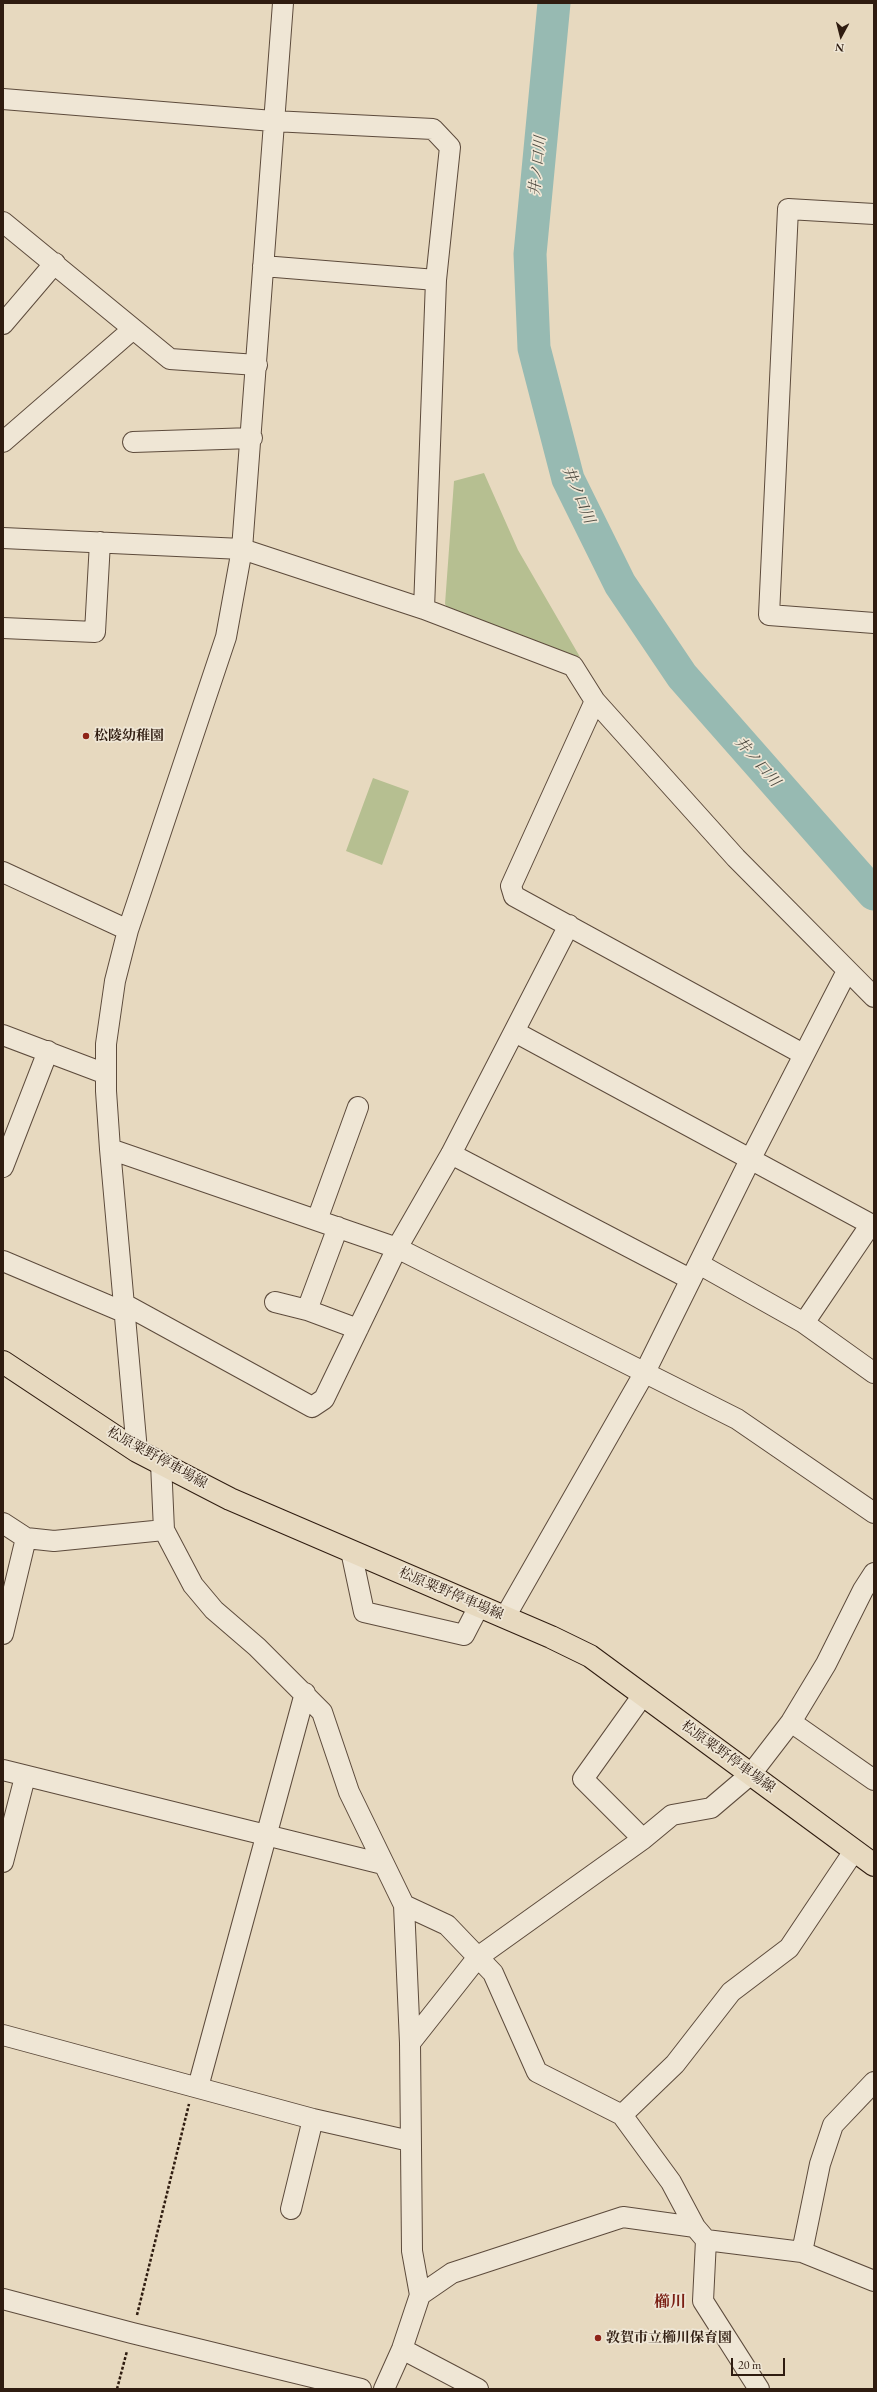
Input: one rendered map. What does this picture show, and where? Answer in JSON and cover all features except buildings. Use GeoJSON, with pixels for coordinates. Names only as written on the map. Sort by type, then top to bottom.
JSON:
{"type":"FeatureCollection","features":[{"type":"Feature","properties":{"kind":"main road","name":"松原粟野停車場線"},"geometry":{"type":"LineString","coordinates":[[3,1362],[137,1451],[230,1499],[479,1606],[590,1656],[874,1866]]}},
{"type":"Feature","properties":{"kind":"street"},"geometry":{"type":"LineString","coordinates":[[137,1451],[126,1309],[110,1149],[106,1044],[115,981],[128,930],[226,637],[242,549],[252,438],[273,121],[283,3]]}},
{"type":"Feature","properties":{"kind":"street"},"geometry":{"type":"LineString","coordinates":[[3,99],[273,121],[433,129],[450,146],[436,280],[424,609]]}},
{"type":"Feature","properties":{"kind":"street"},"geometry":{"type":"LineString","coordinates":[[874,214],[788,209],[769,615],[874,623]]}},
{"type":"Feature","properties":{"kind":"street"},"geometry":{"type":"LineString","coordinates":[[3,222],[170,359],[257,365]]}},
{"type":"Feature","properties":{"kind":"street"},"geometry":{"type":"LineString","coordinates":[[3,324],[54,263]]}},
{"type":"Feature","properties":{"kind":"street"},"geometry":{"type":"LineString","coordinates":[[263,266],[436,280]]}},
{"type":"Feature","properties":{"kind":"street"},"geometry":{"type":"LineString","coordinates":[[3,442],[133,329]]}},
{"type":"Feature","properties":{"kind":"street"},"geometry":{"type":"LineString","coordinates":[[133,442],[252,438]]}},
{"type":"Feature","properties":{"kind":"street"},"geometry":{"type":"LineString","coordinates":[[3,538],[242,549],[424,609],[573,666],[595,701],[736,858],[874,997]]}},
{"type":"Feature","properties":{"kind":"street"},"geometry":{"type":"LineString","coordinates":[[3,628],[95,632],[100,542]]}},
{"type":"Feature","properties":{"kind":"street"},"geometry":{"type":"LineString","coordinates":[[595,701],[511,886],[514,896],[803,1054]]}},
{"type":"Feature","properties":{"kind":"street"},"geometry":{"type":"LineString","coordinates":[[3,872],[128,930]]}},
{"type":"Feature","properties":{"kind":"street"},"geometry":{"type":"LineString","coordinates":[[3,1262],[126,1309],[312,1407],[324,1399],[397,1248],[451,1154],[569,925]]}},
{"type":"Feature","properties":{"kind":"street"},"geometry":{"type":"LineString","coordinates":[[505,1618],[645,1372],[803,1054],[847,971]]}},
{"type":"Feature","properties":{"kind":"street"},"geometry":{"type":"LineString","coordinates":[[515,1032],[872,1225],[804,1323]]}},
{"type":"Feature","properties":{"kind":"street"},"geometry":{"type":"LineString","coordinates":[[3,1036],[48,1051],[106,1074]]}},
{"type":"Feature","properties":{"kind":"street"},"geometry":{"type":"LineString","coordinates":[[3,1167],[48,1051]]}},
{"type":"Feature","properties":{"kind":"street"},"geometry":{"type":"LineString","coordinates":[[317,1220],[358,1107]]}},
{"type":"Feature","properties":{"kind":"street"},"geometry":{"type":"LineString","coordinates":[[110,1149],[397,1248],[737,1419],[874,1513]]}},
{"type":"Feature","properties":{"kind":"street"},"geometry":{"type":"LineString","coordinates":[[451,1154],[694,1272],[804,1323],[874,1373]]}},
{"type":"Feature","properties":{"kind":"street"},"geometry":{"type":"LineString","coordinates":[[307,1310],[338,1227]]}},
{"type":"Feature","properties":{"kind":"street"},"geometry":{"type":"LineString","coordinates":[[275,1302],[307,1310],[358,1329]]}},
{"type":"Feature","properties":{"kind":"street"},"geometry":{"type":"LineString","coordinates":[[161,1463],[164,1530],[193,1585],[214,1610],[305,1693],[322,1712],[349,1792],[404,1905],[410,2043],[412,2251],[420,2295],[402,2349],[384,2389]]}},
{"type":"Feature","properties":{"kind":"street"},"geometry":{"type":"LineString","coordinates":[[3,1523],[26,1538],[54,1541],[164,1530]]}},
{"type":"Feature","properties":{"kind":"street"},"geometry":{"type":"LineString","coordinates":[[3,1634],[26,1538]]}},
{"type":"Feature","properties":{"kind":"street"},"geometry":{"type":"LineString","coordinates":[[351,1551],[364,1612],[464,1635],[479,1606]]}},
{"type":"Feature","properties":{"kind":"street"},"geometry":{"type":"LineString","coordinates":[[410,2043],[478,1957],[642,1839],[672,1814],[711,1808],[751,1774],[791,1722],[826,1664],[862,1590],[874,1574]]}},
{"type":"Feature","properties":{"kind":"street"},"geometry":{"type":"LineString","coordinates":[[196,2087],[305,1693]]}},
{"type":"Feature","properties":{"kind":"street"},"geometry":{"type":"LineString","coordinates":[[642,1839],[583,1779],[643,1695]]}},
{"type":"Feature","properties":{"kind":"street"},"geometry":{"type":"LineString","coordinates":[[791,1722],[874,1780]]}},
{"type":"Feature","properties":{"kind":"street"},"geometry":{"type":"LineString","coordinates":[[3,1770],[25,1777],[266,1837],[383,1864]]}},
{"type":"Feature","properties":{"kind":"street"},"geometry":{"type":"LineString","coordinates":[[4,1859],[25,1777]]}},
{"type":"Feature","properties":{"kind":"street"},"geometry":{"type":"LineString","coordinates":[[622,2115],[675,2064],[731,1992],[789,1948],[854,1851]]}},
{"type":"Feature","properties":{"kind":"street"},"geometry":{"type":"LineString","coordinates":[[404,1905],[446,1925],[493,1973],[536,2072],[622,2115],[671,2182],[701,2234],[704,2301],[759,2389]]}},
{"type":"Feature","properties":{"kind":"street"},"geometry":{"type":"LineString","coordinates":[[3,2035],[313,2118],[410,2141]]}},
{"type":"Feature","properties":{"kind":"street"},"geometry":{"type":"LineString","coordinates":[[802,2252],[820,2164],[833,2125],[874,2082]]}},
{"type":"Feature","properties":{"kind":"street"},"geometry":{"type":"LineString","coordinates":[[291,2209],[313,2118]]}},
{"type":"Feature","properties":{"kind":"street"},"geometry":{"type":"LineString","coordinates":[[420,2295],[452,2273],[623,2217],[701,2234],[802,2252],[874,2281]]}},
{"type":"Feature","properties":{"kind":"street"},"geometry":{"type":"LineString","coordinates":[[3,2299],[132,2333],[361,2389]]}},
{"type":"Feature","properties":{"kind":"street"},"geometry":{"type":"LineString","coordinates":[[402,2349],[478,2389]]}},
{"type":"Feature","properties":{"kind":"path"},"geometry":{"type":"LineString","coordinates":[[117,2389],[196,2087]]}},
{"type":"Feature","properties":{"kind":"green space"},"geometry":{"type":"Polygon","coordinates":[[[484,473],[518,550],[580,657],[450,612],[445,604],[454,481],[484,473]]]}},
{"type":"Feature","properties":{"kind":"green space"},"geometry":{"type":"Polygon","coordinates":[[[373,778],[409,791],[382,865],[346,851],[373,778]]]}},
{"type":"Feature","properties":{"kind":"waterway","name":"井ノ口川"},"geometry":{"type":"LineString","coordinates":[[554,3],[530,254],[534,348],[568,479],[620,584],[682,676],[874,894]]}},
{"type":"Feature","properties":{"kind":"place","name":"松陵幼稚園"},"geometry":{"type":"Point","coordinates":[86,736]}},
{"type":"Feature","properties":{"kind":"place","name":"敦賀市立櫛川保育園"},"geometry":{"type":"Point","coordinates":[598,2338]}},
{"type":"Feature","properties":{"kind":"district","name":"櫛川"},"geometry":{"type":"Point","coordinates":[670,2303]}}]}
